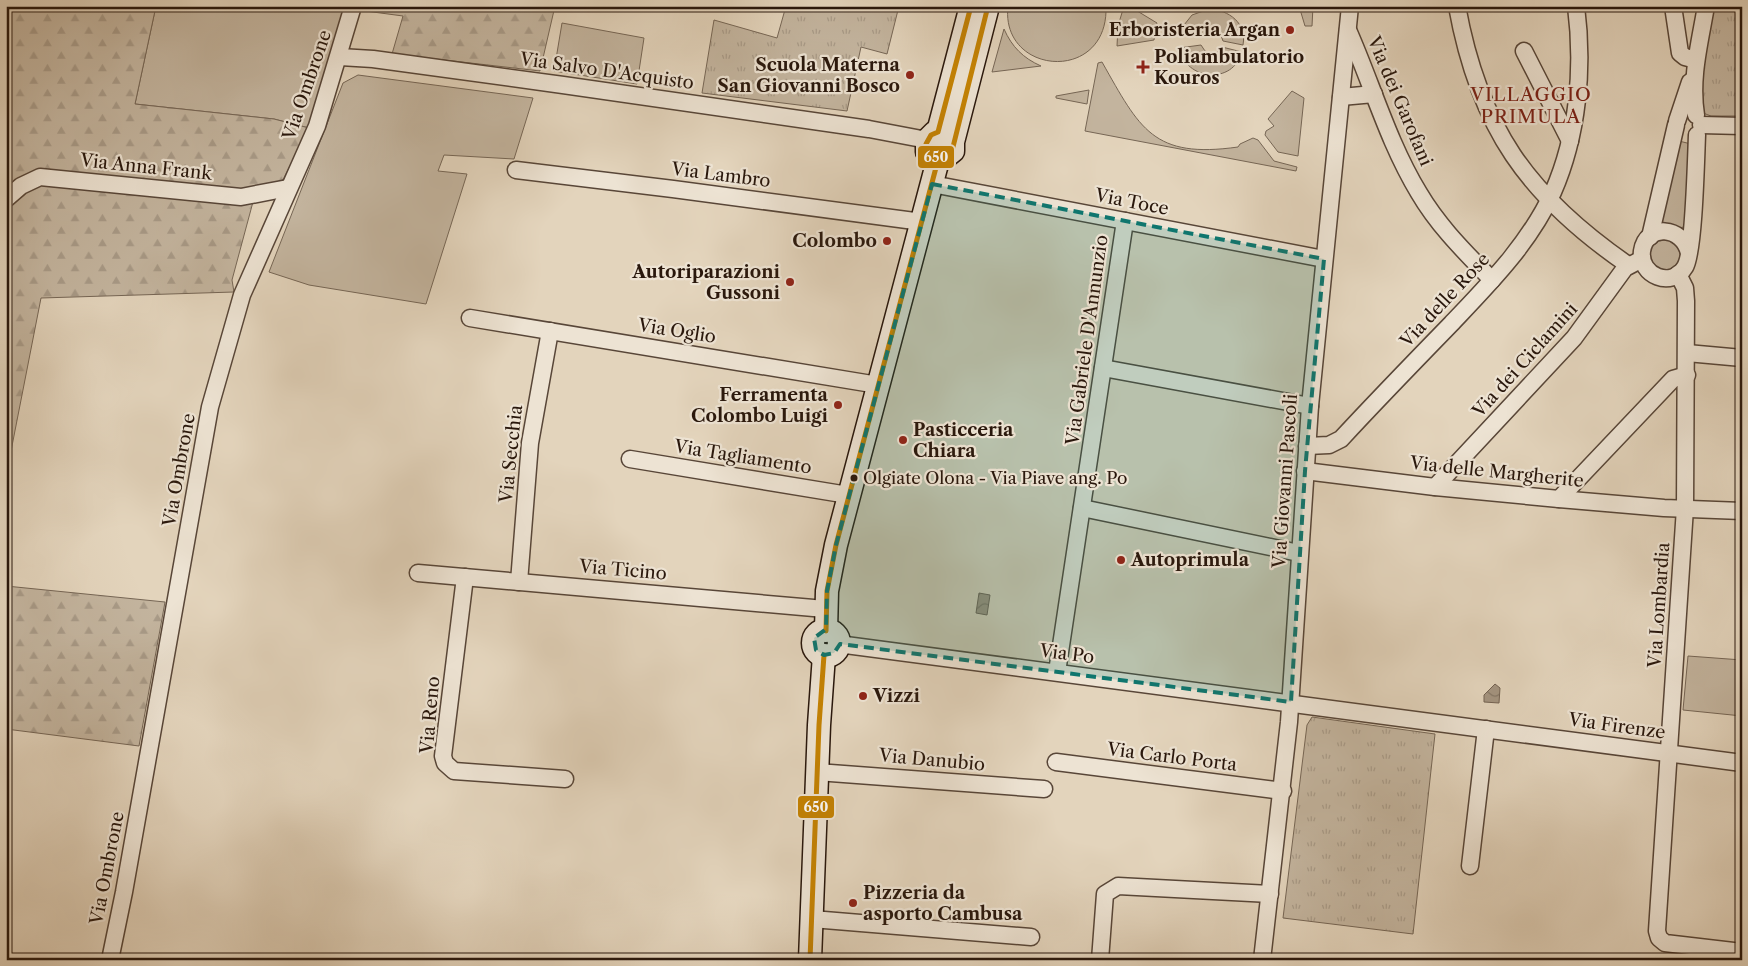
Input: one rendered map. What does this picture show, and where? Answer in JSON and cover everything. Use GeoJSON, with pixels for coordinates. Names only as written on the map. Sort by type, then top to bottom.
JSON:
{"type":"FeatureCollection","features":[{"type":"Feature","properties":{"kind":"street","name":"Via Ombrone"},"geometry":{"type":"LineString","coordinates":[[110,960],[126,882],[210,407],[242,295],[317,126],[340,57],[354,6]]}},
{"type":"Feature","properties":{"kind":"street"},"geometry":{"type":"LineString","coordinates":[[939,138],[971,6]]}},
{"type":"Feature","properties":{"kind":"street"},"geometry":{"type":"LineString","coordinates":[[810,960],[821,679],[829,643],[825,609],[830,572],[848,495],[938,160],[927,152],[939,138],[988,6]]}},
{"type":"Feature","properties":{"kind":"street","name":"Via Giovanni Pascoli"},"geometry":{"type":"LineString","coordinates":[[1262,960],[1283,791],[1291,702],[1299,553],[1310,406],[1350,6]]}},
{"type":"Feature","properties":{"kind":"street"},"geometry":{"type":"LineString","coordinates":[[1457,6],[1474,75],[1488,112],[1513,156],[1548,201],[1586,235],[1644,266],[1654,276],[1668,278],[1678,274],[1686,267],[1689,253],[1698,125],[1694,91],[1696,63],[1706,6]]}},
{"type":"Feature","properties":{"kind":"street","name":"Via delle Rose"},"geometry":{"type":"LineString","coordinates":[[1307,446],[1329,445],[1341,439],[1492,280],[1518,250],[1548,201],[1570,141],[1579,70],[1576,6]]}},
{"type":"Feature","properties":{"kind":"street"},"geometry":{"type":"LineString","coordinates":[[1673,6],[1680,53],[1685,58],[1696,63]]}},
{"type":"Feature","properties":{"kind":"street","name":"Via dei Garofani"},"geometry":{"type":"LineString","coordinates":[[1348,29],[1388,134],[1418,192],[1450,237],[1492,280]]}},
{"type":"Feature","properties":{"kind":"street"},"geometry":{"type":"LineString","coordinates":[[1524,51],[1570,141]]}},
{"type":"Feature","properties":{"kind":"street","name":"Via Salvo D'Acquisto"},"geometry":{"type":"LineString","coordinates":[[340,57],[378,60],[939,138]]}},
{"type":"Feature","properties":{"kind":"street"},"geometry":{"type":"LineString","coordinates":[[1650,237],[1677,123],[1696,63]]}},
{"type":"Feature","properties":{"kind":"street"},"geometry":{"type":"LineString","coordinates":[[1341,97],[1374,94]]}},
{"type":"Feature","properties":{"kind":"street"},"geometry":{"type":"LineString","coordinates":[[1698,125],[1686,137],[1679,133],[1677,123],[1685,113],[1698,125],[1742,126]]}},
{"type":"Feature","properties":{"kind":"street","name":"Via Lambro"},"geometry":{"type":"LineString","coordinates":[[516,170],[673,188],[922,222]]}},
{"type":"Feature","properties":{"kind":"street","name":"Via Anna Frank"},"geometry":{"type":"LineString","coordinates":[[6,199],[21,186],[40,178],[80,180],[204,195],[241,197],[288,188]]}},
{"type":"Feature","properties":{"kind":"street","name":"Via Toce"},"geometry":{"type":"LineString","coordinates":[[932,184],[1324,259]]}},
{"type":"Feature","properties":{"kind":"street","name":"Via Gabriele D'Annunzio"},"geometry":{"type":"LineString","coordinates":[[1057,672],[1125,221]]}},
{"type":"Feature","properties":{"kind":"street"},"geometry":{"type":"LineString","coordinates":[[1635,262],[1643,246],[1650,237],[1658,232],[1672,232],[1683,239],[1689,253]]}},
{"type":"Feature","properties":{"kind":"street","name":"Via dei Ciclamini"},"geometry":{"type":"LineString","coordinates":[[1435,487],[1574,338],[1635,262]]}},
{"type":"Feature","properties":{"kind":"street","name":"Via Lombardia"},"geometry":{"type":"LineString","coordinates":[[1678,274],[1685,292],[1687,353],[1686,508],[1657,931],[1659,938],[1670,944],[1742,952]]}},
{"type":"Feature","properties":{"kind":"street","name":"Via Oglio"},"geometry":{"type":"LineString","coordinates":[[470,318],[878,384]]}},
{"type":"Feature","properties":{"kind":"street","name":"Via Secchia"},"geometry":{"type":"LineString","coordinates":[[519,582],[530,443],[550,331]]}},
{"type":"Feature","properties":{"kind":"street"},"geometry":{"type":"LineString","coordinates":[[1687,353],[1742,358]]}},
{"type":"Feature","properties":{"kind":"street"},"geometry":{"type":"LineString","coordinates":[[1103,368],[1310,406]]}},
{"type":"Feature","properties":{"kind":"street"},"geometry":{"type":"LineString","coordinates":[[1559,499],[1673,379],[1687,374]]}},
{"type":"Feature","properties":{"kind":"street","name":"Via Tagliamento"},"geometry":{"type":"LineString","coordinates":[[630,459],[848,495]]}},
{"type":"Feature","properties":{"kind":"street","name":"Via delle Margherite"},"geometry":{"type":"LineString","coordinates":[[1305,471],[1435,487],[1559,499],[1664,508],[1742,511]]}},
{"type":"Feature","properties":{"kind":"street"},"geometry":{"type":"LineString","coordinates":[[1082,508],[1299,553]]}},
{"type":"Feature","properties":{"kind":"street","name":"Via Ticino"},"geometry":{"type":"LineString","coordinates":[[418,573],[825,609]]}},
{"type":"Feature","properties":{"kind":"street","name":"Via Reno"},"geometry":{"type":"LineString","coordinates":[[465,577],[443,756],[444,763],[454,771],[565,779]]}},
{"type":"Feature","properties":{"kind":"street","name":"Via Po"},"geometry":{"type":"LineString","coordinates":[[829,643],[1291,702]]}},
{"type":"Feature","properties":{"kind":"street","name":"Via Firenze"},"geometry":{"type":"LineString","coordinates":[[1291,702],[1742,763]]}},
{"type":"Feature","properties":{"kind":"street"},"geometry":{"type":"LineString","coordinates":[[1470,866],[1486,729]]}},
{"type":"Feature","properties":{"kind":"street","name":"Via Carlo Porta"},"geometry":{"type":"LineString","coordinates":[[1056,762],[1283,791]]}},
{"type":"Feature","properties":{"kind":"street","name":"Via Danubio"},"geometry":{"type":"LineString","coordinates":[[817,772],[1044,789]]}},
{"type":"Feature","properties":{"kind":"street"},"geometry":{"type":"LineString","coordinates":[[1100,960],[1104,894],[1118,886],[1270,894]]}},
{"type":"Feature","properties":{"kind":"street"},"geometry":{"type":"LineString","coordinates":[[812,919],[1031,936]]}},
{"type":"Feature","properties":{"kind":"highlighted area"},"geometry":{"type":"Polygon","coordinates":[[[932,184],[1324,259],[1305,471],[1291,702],[840,644],[834,653],[824,655],[816,650],[814,638],[826,629],[827,591],[836,545],[932,184]]]}},
{"type":"Feature","properties":{"kind":"green space"},"geometry":{"type":"Polygon","coordinates":[[[6,6],[156,6],[135,104],[274,119],[309,128],[283,180],[257,187],[232,280],[234,292],[41,298],[11,451],[6,450],[6,6]]]}},
{"type":"Feature","properties":{"kind":"green space"},"geometry":{"type":"Polygon","coordinates":[[[156,6],[347,6],[309,128],[274,119],[135,104],[156,6]]]}},
{"type":"Feature","properties":{"kind":"green space"},"geometry":{"type":"Polygon","coordinates":[[[360,6],[555,6],[540,71],[392,54],[403,16],[358,10],[360,6]]]}},
{"type":"Feature","properties":{"kind":"green space"},"geometry":{"type":"Polygon","coordinates":[[[786,6],[899,6],[887,54],[861,47],[847,111],[702,93],[714,20],[777,38],[786,6]]]}},
{"type":"Feature","properties":{"kind":"green space"},"geometry":{"type":"Polygon","coordinates":[[[1008,6],[1106,6],[1102,31],[1091,49],[1074,59],[1055,62],[1036,57],[1020,46],[1010,29],[1008,6]]]}},
{"type":"Feature","properties":{"kind":"green space"},"geometry":{"type":"Polygon","coordinates":[[[1124,6],[1129,6],[1157,23],[1154,40],[1117,46],[1118,26],[1124,6]]]}},
{"type":"Feature","properties":{"kind":"green space"},"geometry":{"type":"Polygon","coordinates":[[[1299,6],[1313,6],[1312,26],[1305,26],[1299,6]]]}},
{"type":"Feature","properties":{"kind":"green space"},"geometry":{"type":"Polygon","coordinates":[[[1713,6],[1742,6],[1742,116],[1711,116],[1703,113],[1701,84],[1713,6]]]}},
{"type":"Feature","properties":{"kind":"green space"},"geometry":{"type":"Polygon","coordinates":[[[1209,9],[1223,12],[1235,19],[1242,30],[1244,37],[1243,45],[1223,41],[1220,33],[1212,30],[1201,36],[1184,25],[1192,15],[1209,9]]]}},
{"type":"Feature","properties":{"kind":"green space"},"geometry":{"type":"Polygon","coordinates":[[[562,23],[644,38],[637,84],[554,71],[562,23]]]}},
{"type":"Feature","properties":{"kind":"green space"},"geometry":{"type":"Polygon","coordinates":[[[1004,29],[1019,51],[1041,66],[992,72],[1004,29]]]}},
{"type":"Feature","properties":{"kind":"green space"},"geometry":{"type":"Polygon","coordinates":[[[1201,45],[1205,51],[1212,54],[1218,52],[1222,47],[1242,52],[1237,63],[1229,70],[1220,74],[1210,75],[1191,67],[1183,59],[1179,48],[1201,45]]]}},
{"type":"Feature","properties":{"kind":"green space"},"geometry":{"type":"Polygon","coordinates":[[[1102,62],[1139,122],[1152,134],[1168,143],[1186,148],[1209,150],[1238,147],[1240,144],[1253,138],[1258,140],[1274,161],[1297,167],[1296,171],[1085,131],[1098,63],[1102,62]]]}},
{"type":"Feature","properties":{"kind":"green space"},"geometry":{"type":"Polygon","coordinates":[[[358,75],[533,98],[514,159],[444,155],[438,171],[467,174],[426,304],[309,285],[269,272],[343,83],[358,75]]]}},
{"type":"Feature","properties":{"kind":"green space"},"geometry":{"type":"Polygon","coordinates":[[[1089,90],[1087,104],[1056,98],[1056,96],[1089,90]]]}},
{"type":"Feature","properties":{"kind":"green space"},"geometry":{"type":"Polygon","coordinates":[[[1292,91],[1304,98],[1298,156],[1278,152],[1265,135],[1266,131],[1274,126],[1268,119],[1292,91]]]}},
{"type":"Feature","properties":{"kind":"green space"},"geometry":{"type":"Polygon","coordinates":[[[1679,141],[1691,144],[1685,226],[1681,228],[1669,224],[1658,225],[1679,141]]]}},
{"type":"Feature","properties":{"kind":"green space"},"geometry":{"type":"Polygon","coordinates":[[[1665,240],[1676,244],[1680,255],[1676,266],[1665,270],[1654,266],[1650,255],[1654,244],[1665,240]]]}},
{"type":"Feature","properties":{"kind":"green space"},"geometry":{"type":"Polygon","coordinates":[[[6,586],[165,602],[139,746],[6,729],[6,586]]]}},
{"type":"Feature","properties":{"kind":"green space"},"geometry":{"type":"Polygon","coordinates":[[[1688,656],[1742,660],[1742,716],[1683,710],[1688,656]]]}},
{"type":"Feature","properties":{"kind":"green space"},"geometry":{"type":"Polygon","coordinates":[[[1312,717],[1435,734],[1413,934],[1283,918],[1307,725],[1312,717]]]}},
{"type":"Feature","properties":{"kind":"water"},"geometry":{"type":"Polygon","coordinates":[[[979,593],[990,595],[987,615],[976,613],[979,593]]]}},
{"type":"Feature","properties":{"kind":"water"},"geometry":{"type":"Polygon","coordinates":[[[1495,684],[1500,688],[1499,703],[1484,702],[1484,695],[1495,684]]]}},
{"type":"Feature","properties":{"kind":"transit line","name":"650"},"geometry":{"type":"LineString","coordinates":[[971,6],[938,132],[931,135],[926,144],[929,155],[936,157],[942,158],[952,151],[988,6]]}},
{"type":"Feature","properties":{"kind":"transit line","name":"650"},"geometry":{"type":"LineString","coordinates":[[826,631],[827,591],[836,545],[938,160]]}},
{"type":"Feature","properties":{"kind":"transit line","name":"650"},"geometry":{"type":"LineString","coordinates":[[810,960],[819,725],[824,655]]}},
{"type":"Feature","properties":{"kind":"place","name":"Erboristeria Argan"},"geometry":{"type":"Point","coordinates":[1290,30]}},
{"type":"Feature","properties":{"kind":"place","name":"Poliambulatorio Kouros"},"geometry":{"type":"Point","coordinates":[1143,67]}},
{"type":"Feature","properties":{"kind":"place","name":"Scuola Materna San Giovanni Bosco"},"geometry":{"type":"Point","coordinates":[910,75]}},
{"type":"Feature","properties":{"kind":"place","name":"Colombo"},"geometry":{"type":"Point","coordinates":[887,241]}},
{"type":"Feature","properties":{"kind":"place","name":"Autoriparazioni Gussoni"},"geometry":{"type":"Point","coordinates":[790,282]}},
{"type":"Feature","properties":{"kind":"place","name":"Ferramenta Colombo Luigi"},"geometry":{"type":"Point","coordinates":[838,405]}},
{"type":"Feature","properties":{"kind":"place","name":"Pasticceria Chiara"},"geometry":{"type":"Point","coordinates":[903,440]}},
{"type":"Feature","properties":{"kind":"place","name":"Olgiate Olona - Via Piave ang. Po"},"geometry":{"type":"Point","coordinates":[854,478]}},
{"type":"Feature","properties":{"kind":"place","name":"Autoprimula"},"geometry":{"type":"Point","coordinates":[1121,560]}},
{"type":"Feature","properties":{"kind":"place","name":"Vizzi"},"geometry":{"type":"Point","coordinates":[863,696]}},
{"type":"Feature","properties":{"kind":"place","name":"Pizzeria da asporto Cambusa"},"geometry":{"type":"Point","coordinates":[853,903]}},
{"type":"Feature","properties":{"kind":"district","name":"VILLAGGIO PRIMULA"},"geometry":{"type":"Point","coordinates":[1531,105]}}]}
